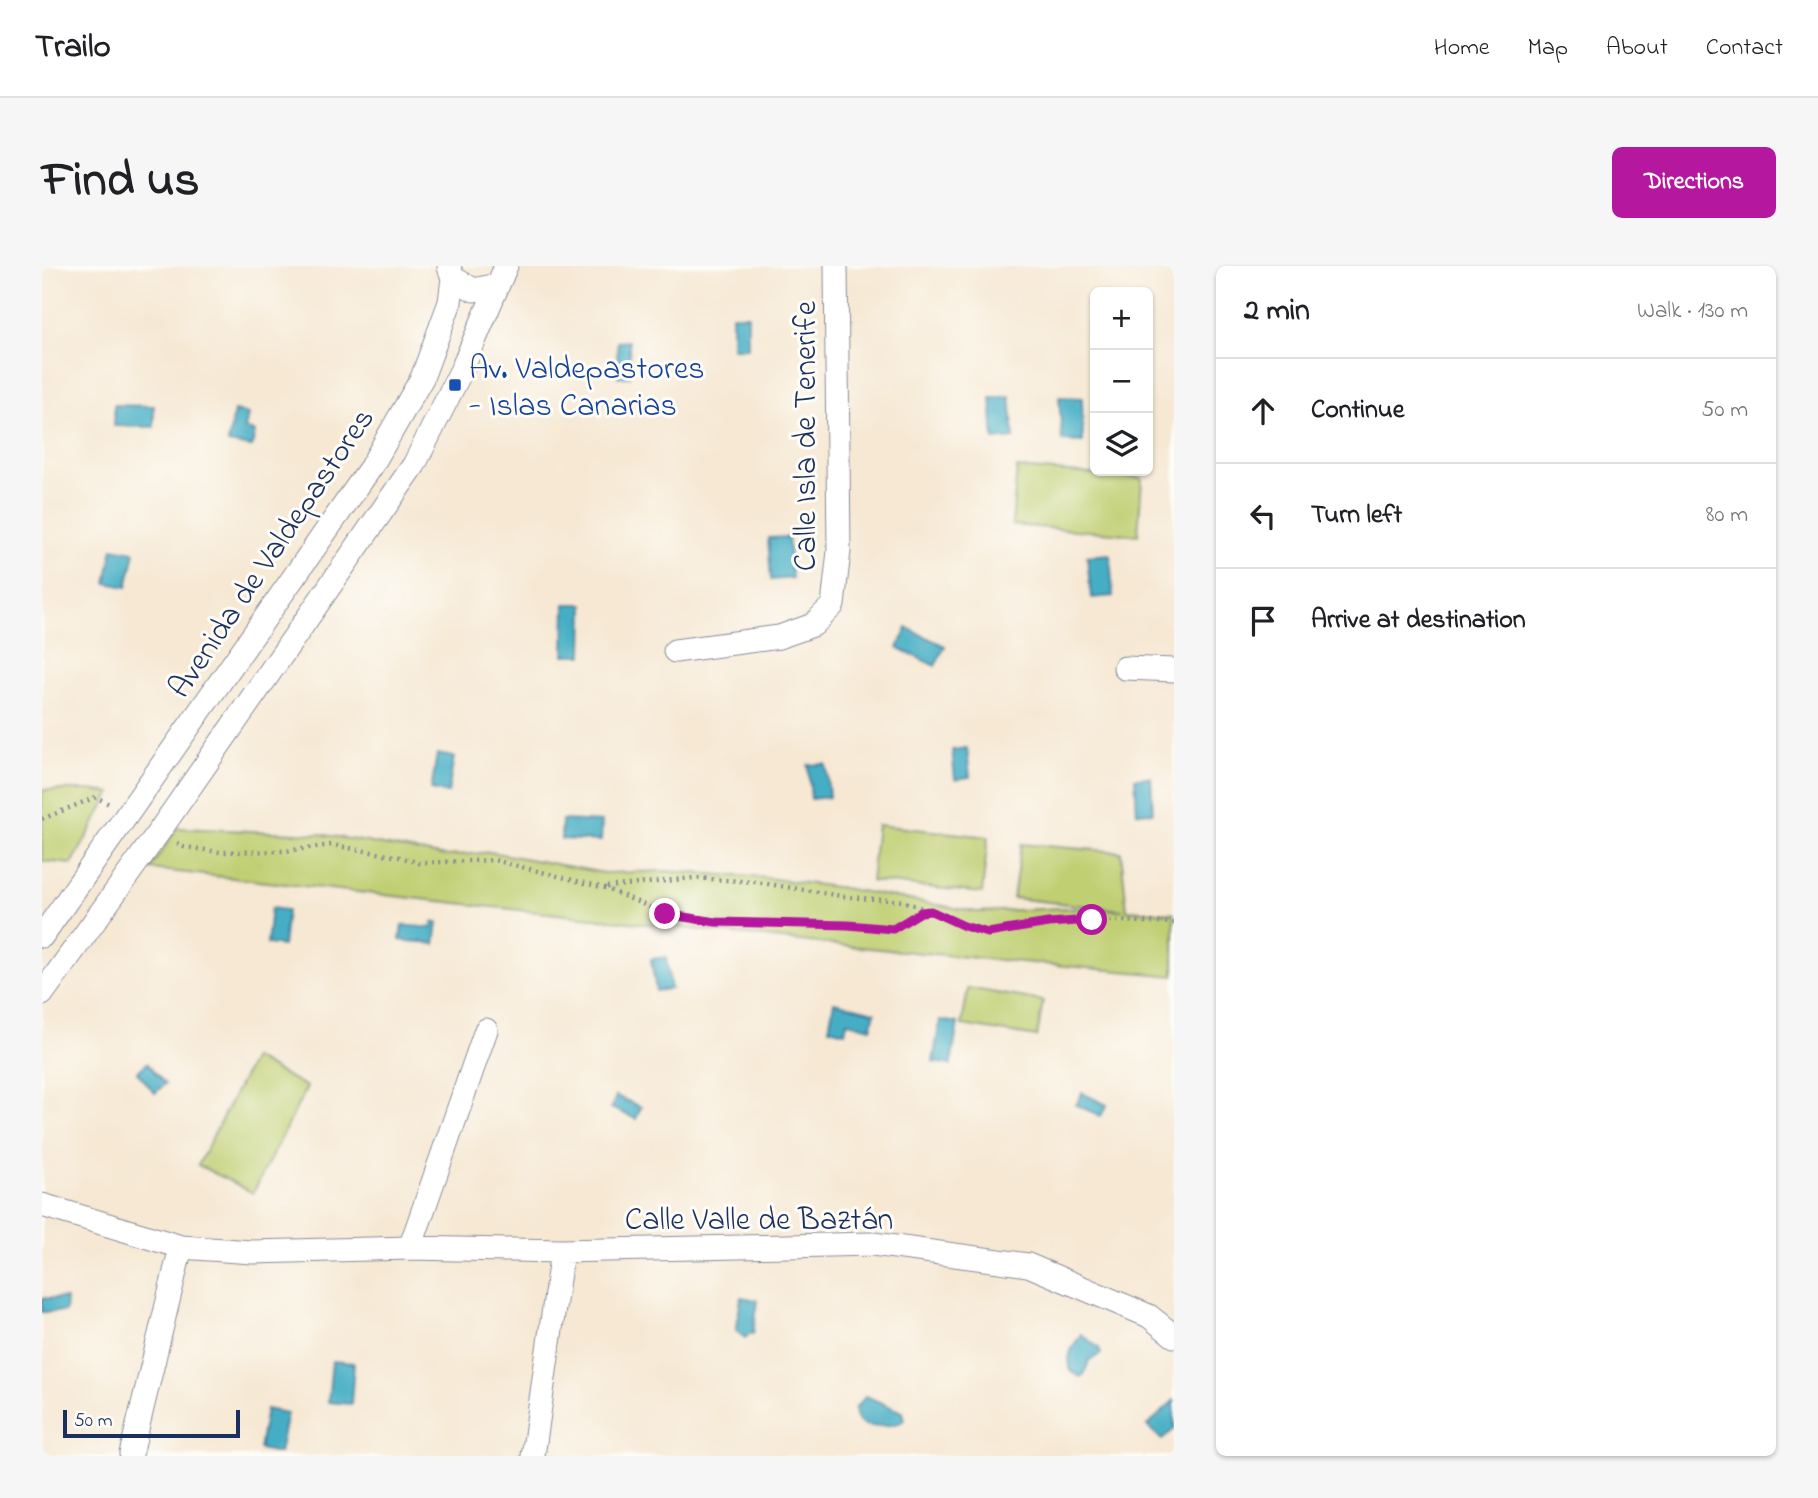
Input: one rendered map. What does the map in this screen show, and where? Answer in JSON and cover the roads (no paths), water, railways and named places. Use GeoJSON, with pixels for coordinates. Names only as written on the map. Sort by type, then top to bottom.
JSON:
{"type":"FeatureCollection","features":[{"type":"Feature","properties":{"kind":"street","name":"Calle Isla de Tenerife"},"geometry":{"type":"LineString","coordinates":[[674,651],[779,637],[813,625],[833,604],[839,551],[836,266]]}},
{"type":"Feature","properties":{"kind":"street"},"geometry":{"type":"LineString","coordinates":[[451,272],[474,290],[502,276]]}},
{"type":"Feature","properties":{"kind":"street","name":"Avenida de Valdepastores"},"geometry":{"type":"LineString","coordinates":[[42,936],[371,467],[422,378],[450,302],[451,272]]}},
{"type":"Feature","properties":{"kind":"street","name":"Avenida de Valdepastores"},"geometry":{"type":"LineString","coordinates":[[42,994],[159,833],[414,465],[463,367],[502,276]]}},
{"type":"Feature","properties":{"kind":"street"},"geometry":{"type":"LineString","coordinates":[[1125,668],[1174,670]]}},
{"type":"Feature","properties":{"kind":"street"},"geometry":{"type":"LineString","coordinates":[[410,1248],[486,1030]]}},
{"type":"Feature","properties":{"kind":"street","name":"Calle Valle de Baztán"},"geometry":{"type":"LineString","coordinates":[[42,1205],[181,1247],[252,1252],[410,1248],[562,1251],[873,1244],[1028,1265],[1149,1316],[1174,1336]]}},
{"type":"Feature","properties":{"kind":"street"},"geometry":{"type":"LineString","coordinates":[[131,1454],[181,1247]]}},
{"type":"Feature","properties":{"kind":"street"},"geometry":{"type":"LineString","coordinates":[[533,1456],[562,1251]]}},
{"type":"Feature","properties":{"kind":"water"},"geometry":{"type":"Polygon","coordinates":[[[732,315],[748,315],[748,348],[732,348],[732,315]]]}},
{"type":"Feature","properties":{"kind":"water"},"geometry":{"type":"Polygon","coordinates":[[[629,341],[630,377],[618,377],[617,342],[629,341]]]}},
{"type":"Feature","properties":{"kind":"water"},"geometry":{"type":"Polygon","coordinates":[[[1010,396],[1014,438],[994,440],[991,398],[1010,396]]]}},
{"type":"Feature","properties":{"kind":"water"},"geometry":{"type":"Polygon","coordinates":[[[1059,397],[1082,398],[1083,442],[1062,441],[1059,397]]]}},
{"type":"Feature","properties":{"kind":"water"},"geometry":{"type":"Polygon","coordinates":[[[114,405],[154,406],[154,427],[114,426],[114,405]]]}},
{"type":"Feature","properties":{"kind":"water"},"geometry":{"type":"Polygon","coordinates":[[[234,411],[248,414],[245,429],[255,432],[252,447],[228,443],[234,411]]]}},
{"type":"Feature","properties":{"kind":"water"},"geometry":{"type":"Polygon","coordinates":[[[788,537],[792,578],[771,580],[768,538],[788,537]]]}},
{"type":"Feature","properties":{"kind":"water"},"geometry":{"type":"Polygon","coordinates":[[[113,548],[135,552],[127,587],[106,583],[113,548]]]}},
{"type":"Feature","properties":{"kind":"water"},"geometry":{"type":"Polygon","coordinates":[[[1110,554],[1113,596],[1091,598],[1087,556],[1110,554]]]}},
{"type":"Feature","properties":{"kind":"water"},"geometry":{"type":"Polygon","coordinates":[[[565,604],[584,604],[583,655],[564,655],[565,604]]]}},
{"type":"Feature","properties":{"kind":"water"},"geometry":{"type":"Polygon","coordinates":[[[907,628],[945,646],[935,666],[898,648],[907,628]]]}},
{"type":"Feature","properties":{"kind":"water"},"geometry":{"type":"Polygon","coordinates":[[[967,748],[970,777],[955,779],[952,750],[967,748]]]}},
{"type":"Feature","properties":{"kind":"water"},"geometry":{"type":"Polygon","coordinates":[[[437,754],[454,757],[448,793],[431,790],[437,754]]]}},
{"type":"Feature","properties":{"kind":"water"},"geometry":{"type":"Polygon","coordinates":[[[826,764],[829,797],[811,799],[808,765],[826,764]]]}},
{"type":"Feature","properties":{"kind":"water"},"geometry":{"type":"Polygon","coordinates":[[[1151,777],[1153,812],[1137,813],[1135,778],[1151,777]]]}},
{"type":"Feature","properties":{"kind":"water"},"geometry":{"type":"Polygon","coordinates":[[[562,820],[602,822],[601,841],[561,839],[562,820]]]}},
{"type":"Feature","properties":{"kind":"water"},"geometry":{"type":"Polygon","coordinates":[[[271,908],[287,910],[283,946],[267,944],[271,908]]]}},
{"type":"Feature","properties":{"kind":"water"},"geometry":{"type":"Polygon","coordinates":[[[433,922],[438,923],[435,944],[400,940],[402,925],[432,928],[433,922]]]}},
{"type":"Feature","properties":{"kind":"water"},"geometry":{"type":"Polygon","coordinates":[[[666,957],[671,989],[656,991],[651,959],[666,957]]]}},
{"type":"Feature","properties":{"kind":"water"},"geometry":{"type":"Polygon","coordinates":[[[834,1002],[875,1012],[871,1028],[847,1022],[845,1032],[829,1028],[834,1002]]]}},
{"type":"Feature","properties":{"kind":"water"},"geometry":{"type":"Polygon","coordinates":[[[940,1020],[958,1023],[951,1065],[933,1062],[940,1020]]]}},
{"type":"Feature","properties":{"kind":"water"},"geometry":{"type":"Polygon","coordinates":[[[147,1063],[165,1084],[155,1093],[137,1072],[147,1063]]]}},
{"type":"Feature","properties":{"kind":"water"},"geometry":{"type":"Polygon","coordinates":[[[1082,1093],[1107,1105],[1101,1116],[1076,1105],[1082,1093]]]}},
{"type":"Feature","properties":{"kind":"water"},"geometry":{"type":"Polygon","coordinates":[[[616,1096],[641,1107],[636,1119],[611,1108],[616,1096]]]}},
{"type":"Feature","properties":{"kind":"water"},"geometry":{"type":"Polygon","coordinates":[[[741,1297],[758,1300],[753,1334],[745,1338],[736,1331],[741,1297]]]}},
{"type":"Feature","properties":{"kind":"water"},"geometry":{"type":"Polygon","coordinates":[[[42,1298],[66,1299],[65,1312],[42,1312],[42,1298]]]}},
{"type":"Feature","properties":{"kind":"water"},"geometry":{"type":"Polygon","coordinates":[[[1081,1334],[1099,1348],[1101,1354],[1089,1360],[1081,1377],[1071,1372],[1069,1360],[1081,1334]]]}},
{"type":"Feature","properties":{"kind":"water"},"geometry":{"type":"Polygon","coordinates":[[[332,1361],[354,1363],[351,1404],[328,1402],[332,1361]]]}},
{"type":"Feature","properties":{"kind":"water"},"geometry":{"type":"Polygon","coordinates":[[[866,1396],[902,1412],[904,1420],[883,1426],[860,1423],[855,1408],[866,1396]]]}},
{"type":"Feature","properties":{"kind":"water"},"geometry":{"type":"Polygon","coordinates":[[[1174,1400],[1174,1429],[1162,1440],[1147,1426],[1174,1400]]]}},
{"type":"Feature","properties":{"kind":"water"},"geometry":{"type":"Polygon","coordinates":[[[266,1409],[287,1413],[279,1453],[259,1449],[266,1409]]]}},
{"type":"Feature","properties":{"kind":"place","name":"Av. Valdepastores - Islas Canarias"},"geometry":{"type":"Point","coordinates":[455,385]}}]}
